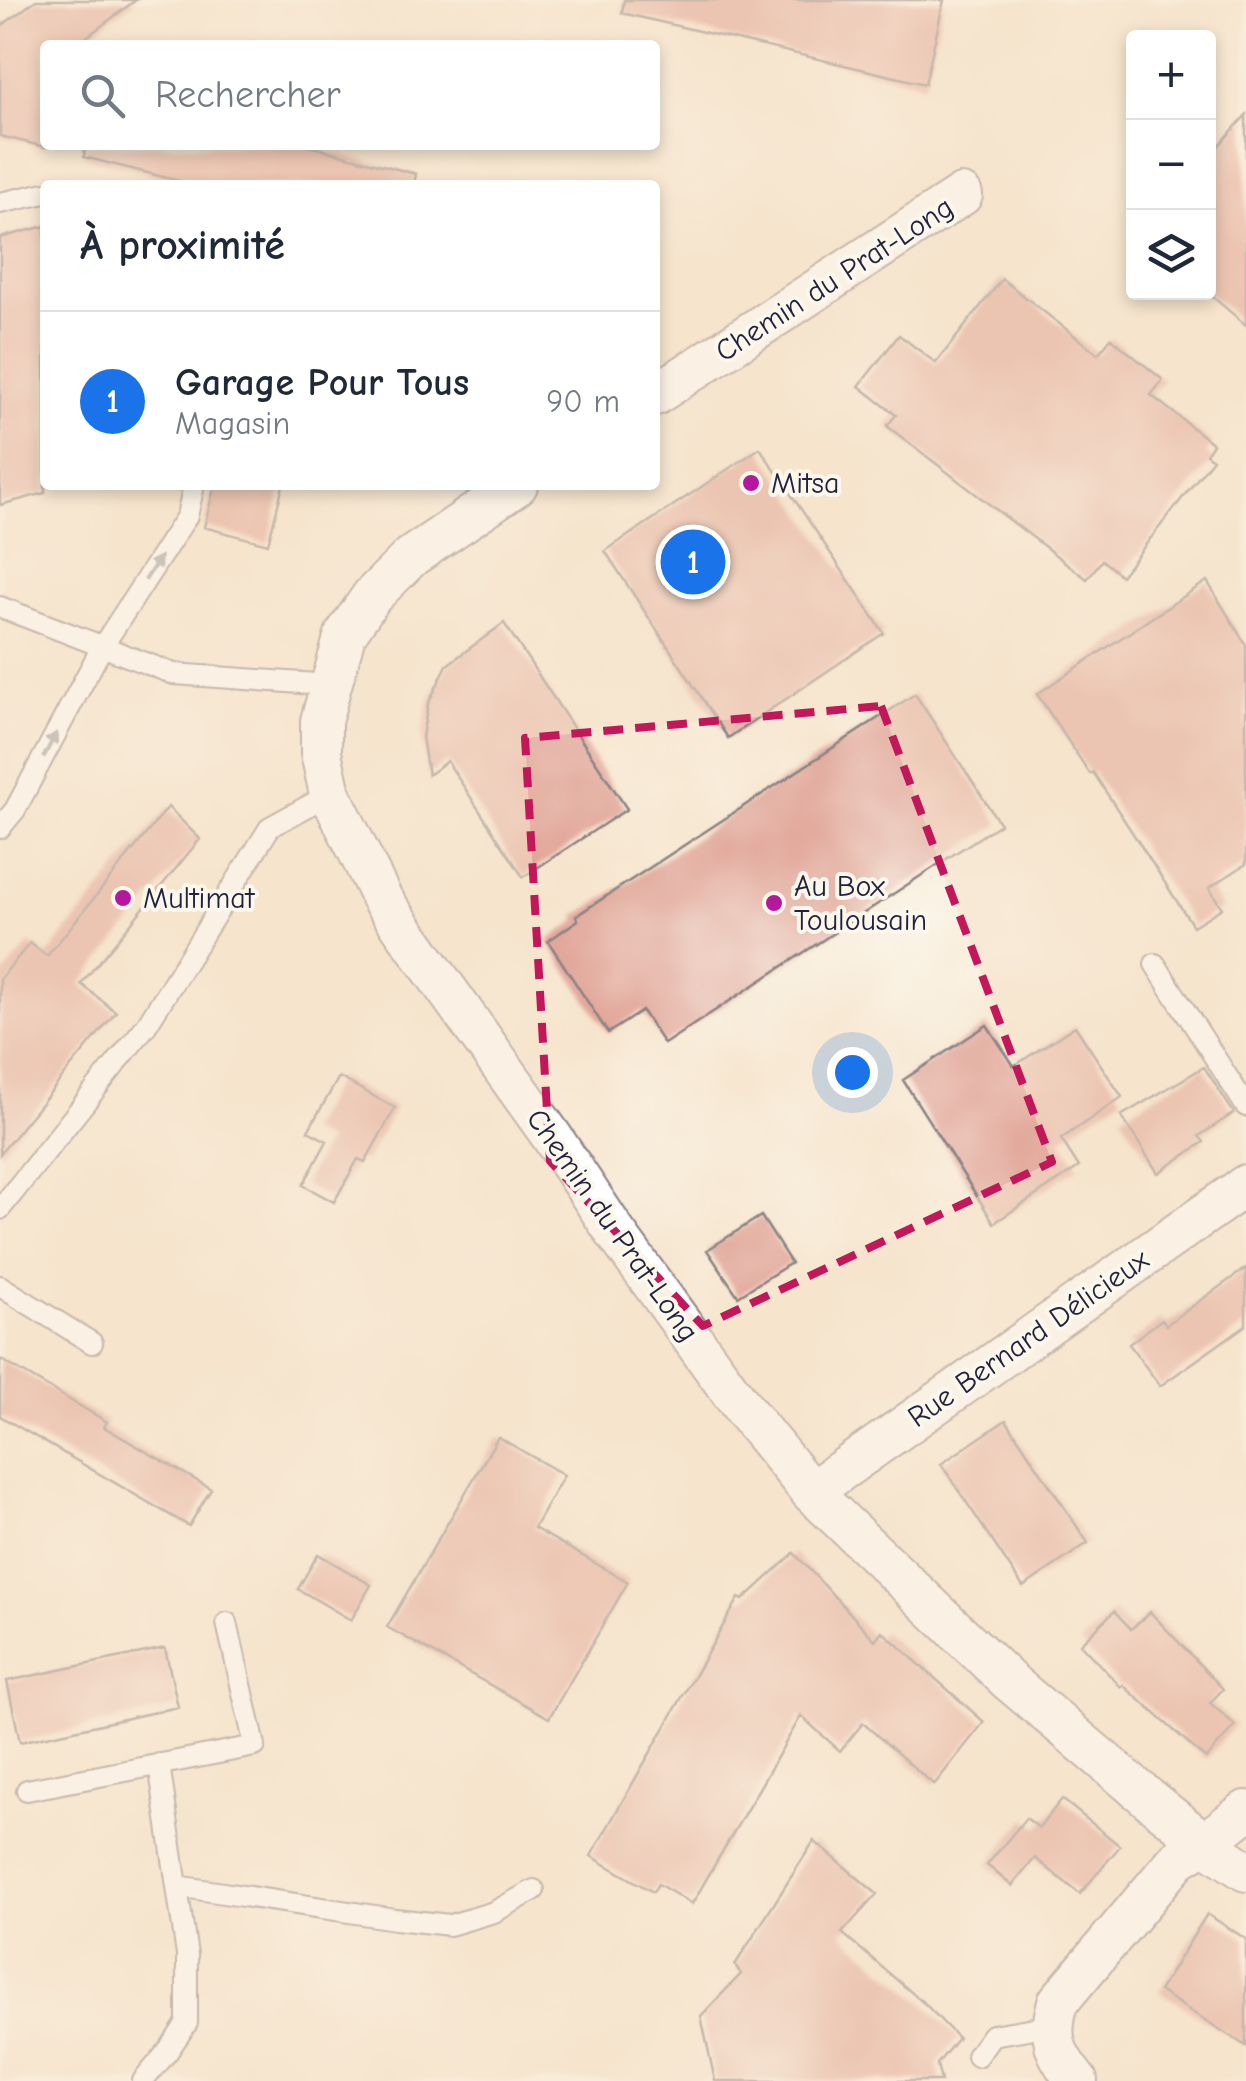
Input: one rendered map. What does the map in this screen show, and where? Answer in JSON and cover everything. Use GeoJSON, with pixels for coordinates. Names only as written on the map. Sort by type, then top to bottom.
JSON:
{"type":"FeatureCollection","features":[{"type":"Feature","properties":{"kind":"street","name":"Chemin du Prat-Long"},"geometry":{"type":"LineString","coordinates":[[660,392],[962,195]]}},
{"type":"Feature","properties":{"kind":"street","name":"Chemin du Prat-Long"},"geometry":{"type":"LineString","coordinates":[[510,490],[411,557],[372,596],[345,635],[320,721],[322,752],[330,794],[382,898],[626,1247],[810,1492],[1009,1680],[1204,1843],[1246,1872]]}},
{"type":"Feature","properties":{"kind":"street","name":"Rue Bernard Délicieux"},"geometry":{"type":"LineString","coordinates":[[810,1492],[1246,1185]]}},
{"type":"Feature","properties":{"kind":"street"},"geometry":{"type":"LineString","coordinates":[[1078,2081],[1059,2058],[1052,2025],[1058,2002],[1178,1859],[1246,1810]]}},
{"type":"Feature","properties":{"kind":"lane"},"geometry":{"type":"LineString","coordinates":[[0,203],[40,194]]}},
{"type":"Feature","properties":{"kind":"lane"},"geometry":{"type":"LineString","coordinates":[[0,828],[15,810],[102,647],[187,516],[193,490]]}},
{"type":"Feature","properties":{"kind":"lane"},"geometry":{"type":"LineString","coordinates":[[0,607],[174,674],[330,686]]}},
{"type":"Feature","properties":{"kind":"lane"},"geometry":{"type":"LineString","coordinates":[[0,1209],[146,1026],[270,828],[330,794]]}},
{"type":"Feature","properties":{"kind":"lane"},"geometry":{"type":"LineString","coordinates":[[1155,964],[1246,1106]]}},
{"type":"Feature","properties":{"kind":"lane"},"geometry":{"type":"LineString","coordinates":[[0,1286],[92,1343]]}},
{"type":"Feature","properties":{"kind":"lane"},"geometry":{"type":"LineString","coordinates":[[26,1790],[255,1746],[227,1623]]}},
{"type":"Feature","properties":{"kind":"lane"},"geometry":{"type":"LineString","coordinates":[[143,2081],[187,2023],[188,1955],[159,1764]]}},
{"type":"Feature","properties":{"kind":"lane"},"geometry":{"type":"LineString","coordinates":[[178,1886],[450,1925],[494,1912],[534,1890]]}},
{"type":"Feature","properties":{"kind":"lane"},"geometry":{"type":"LineString","coordinates":[[977,2056],[992,2035],[1052,2025]]}},
{"type":"Feature","properties":{"kind":"highlighted area"},"geometry":{"type":"Polygon","coordinates":[[[881,706],[1052,1162],[703,1326],[550,1161],[525,738],[881,706]]]}},
{"type":"Feature","properties":{"kind":"building"},"geometry":{"type":"Polygon","coordinates":[[[36,0],[136,0],[83,40],[40,40],[40,146],[0,136],[0,27],[36,0]]]}},
{"type":"Feature","properties":{"kind":"building"},"geometry":{"type":"Polygon","coordinates":[[[624,0],[944,0],[925,84],[622,13],[624,0]]]}},
{"type":"Feature","properties":{"kind":"building"},"geometry":{"type":"Polygon","coordinates":[[[1246,115],[1246,325],[1216,300],[1216,149],[1246,115]]]}},
{"type":"Feature","properties":{"kind":"building"},"geometry":{"type":"Polygon","coordinates":[[[85,150],[324,150],[416,174],[415,180],[175,180],[84,157],[85,150]]]}},
{"type":"Feature","properties":{"kind":"building"},"geometry":{"type":"Polygon","coordinates":[[[40,227],[40,490],[45,493],[0,505],[0,238],[40,227]]]}},
{"type":"Feature","properties":{"kind":"building"},"geometry":{"type":"Polygon","coordinates":[[[1002,279],[1098,354],[1111,338],[1163,380],[1151,395],[1213,444],[1206,454],[1213,459],[1121,576],[1102,560],[1087,579],[887,426],[896,415],[859,386],[899,335],[936,363],[1002,279]]]}},
{"type":"Feature","properties":{"kind":"building"},"geometry":{"type":"Polygon","coordinates":[[[760,448],[884,633],[728,738],[605,551],[760,448]]]}},
{"type":"Feature","properties":{"kind":"building"},"geometry":{"type":"Polygon","coordinates":[[[214,490],[282,490],[268,544],[204,527],[214,490]]]}},
{"type":"Feature","properties":{"kind":"building"},"geometry":{"type":"Polygon","coordinates":[[[1207,581],[1246,645],[1246,864],[1209,888],[1222,908],[1193,926],[1037,694],[1207,581]]]}},
{"type":"Feature","properties":{"kind":"building"},"geometry":{"type":"Polygon","coordinates":[[[504,623],[627,809],[523,877],[447,761],[428,775],[422,737],[428,704],[447,665],[504,623]]]}},
{"type":"Feature","properties":{"kind":"building"},"geometry":{"type":"Polygon","coordinates":[[[915,694],[1000,824],[664,1044],[642,1011],[608,1033],[548,941],[578,920],[576,916],[915,694]]]}},
{"type":"Feature","properties":{"kind":"building"},"geometry":{"type":"Polygon","coordinates":[[[168,807],[200,839],[81,984],[116,1012],[0,1154],[0,979],[30,943],[47,956],[168,807]]]}},
{"type":"Feature","properties":{"kind":"building"},"geometry":{"type":"Polygon","coordinates":[[[987,1025],[1014,1066],[1075,1026],[1122,1097],[1061,1139],[1079,1167],[994,1223],[903,1080],[987,1025]]]}},
{"type":"Feature","properties":{"kind":"building"},"geometry":{"type":"Polygon","coordinates":[[[1204,1067],[1234,1113],[1199,1136],[1204,1142],[1158,1173],[1121,1116],[1204,1067]]]}},
{"type":"Feature","properties":{"kind":"building"},"geometry":{"type":"Polygon","coordinates":[[[339,1077],[395,1108],[365,1162],[358,1159],[334,1202],[303,1185],[327,1141],[308,1131],[339,1077]]]}},
{"type":"Feature","properties":{"kind":"building"},"geometry":{"type":"Polygon","coordinates":[[[761,1216],[791,1263],[738,1296],[707,1250],[761,1216]]]}},
{"type":"Feature","properties":{"kind":"building"},"geometry":{"type":"Polygon","coordinates":[[[1246,1268],[1246,1325],[1160,1386],[1129,1344],[1162,1319],[1166,1325],[1246,1268]]]}},
{"type":"Feature","properties":{"kind":"building"},"geometry":{"type":"Polygon","coordinates":[[[0,1359],[107,1422],[104,1427],[211,1489],[189,1526],[0,1416],[0,1359]]]}},
{"type":"Feature","properties":{"kind":"building"},"geometry":{"type":"Polygon","coordinates":[[[1006,1420],[1088,1543],[1023,1587],[941,1464],[1006,1420]]]}},
{"type":"Feature","properties":{"kind":"building"},"geometry":{"type":"Polygon","coordinates":[[[498,1437],[564,1475],[534,1528],[628,1582],[549,1718],[387,1627],[498,1437]]]}},
{"type":"Feature","properties":{"kind":"building"},"geometry":{"type":"Polygon","coordinates":[[[794,1553],[875,1640],[882,1631],[984,1722],[934,1785],[863,1723],[840,1751],[801,1716],[692,1904],[658,1884],[653,1892],[591,1856],[739,1598],[743,1600],[794,1553]]]}},
{"type":"Feature","properties":{"kind":"building"},"geometry":{"type":"Polygon","coordinates":[[[318,1554],[371,1585],[351,1620],[298,1589],[318,1554]]]}},
{"type":"Feature","properties":{"kind":"building"},"geometry":{"type":"Polygon","coordinates":[[[1114,1611],[1131,1629],[1150,1612],[1223,1689],[1210,1703],[1235,1725],[1206,1759],[1121,1687],[1080,1644],[1114,1611]]]}},
{"type":"Feature","properties":{"kind":"building"},"geometry":{"type":"Polygon","coordinates":[[[165,1648],[178,1707],[20,1742],[7,1681],[165,1648]]]}},
{"type":"Feature","properties":{"kind":"building"},"geometry":{"type":"Polygon","coordinates":[[[1062,1799],[1120,1846],[1080,1894],[1035,1858],[1012,1886],[987,1865],[1026,1818],[1039,1828],[1062,1799]]]}},
{"type":"Feature","properties":{"kind":"building"},"geometry":{"type":"Polygon","coordinates":[[[814,1841],[877,1894],[842,1933],[925,2004],[958,2038],[937,2064],[941,2081],[715,2081],[701,2016],[741,1974],[735,1965],[814,1841]]]}},
{"type":"Feature","properties":{"kind":"building"},"geometry":{"type":"Polygon","coordinates":[[[1207,1914],[1246,1939],[1246,2046],[1159,1991],[1207,1914]]]}},
{"type":"Feature","properties":{"kind":"place","name":"Mitsa"},"geometry":{"type":"Point","coordinates":[751,483]}},
{"type":"Feature","properties":{"kind":"place","name":"Garage Pour Tous"},"geometry":{"type":"Point","coordinates":[693,562]}},
{"type":"Feature","properties":{"kind":"place","name":"Multimat"},"geometry":{"type":"Point","coordinates":[123,898]}},
{"type":"Feature","properties":{"kind":"place","name":"Au Box Toulousain"},"geometry":{"type":"Point","coordinates":[774,903]}}]}
